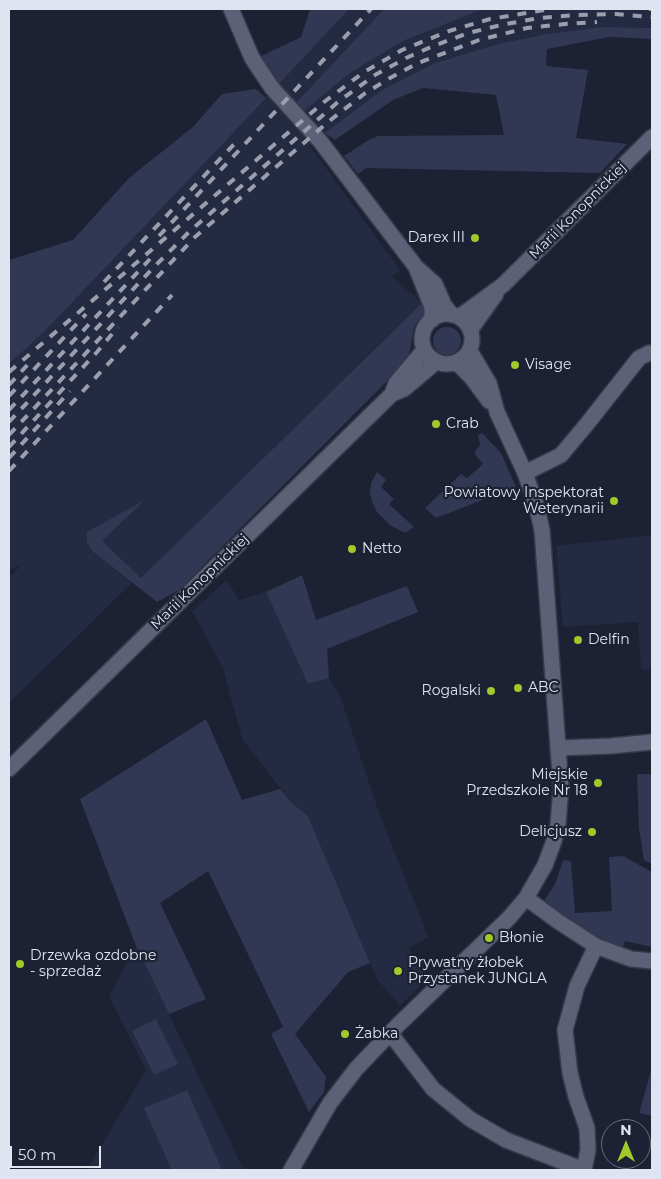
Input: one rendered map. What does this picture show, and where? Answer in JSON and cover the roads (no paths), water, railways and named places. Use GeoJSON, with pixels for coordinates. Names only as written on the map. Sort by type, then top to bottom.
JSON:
{"type":"FeatureCollection","features":[{"type":"Feature","properties":{"kind":"street"},"geometry":{"type":"LineString","coordinates":[[231,9],[252,58],[272,88],[320,142],[416,267],[435,284],[444,305],[467,324],[470,329],[472,337],[470,351],[467,356],[457,363],[444,364],[431,360],[424,350],[422,338],[424,330],[432,320],[439,316],[455,316]]}},
{"type":"Feature","properties":{"kind":"street","name":"Marii Konopnickiej"},"geometry":{"type":"LineString","coordinates":[[470,329],[503,285],[652,136]]}},
{"type":"Feature","properties":{"kind":"street"},"geometry":{"type":"LineString","coordinates":[[416,267],[432,306],[432,320]]}},
{"type":"Feature","properties":{"kind":"street","name":"Marii Konopnickiej"},"geometry":{"type":"LineString","coordinates":[[455,316],[503,285]]}},
{"type":"Feature","properties":{"kind":"street","name":"Marii Konopnickiej"},"geometry":{"type":"LineString","coordinates":[[392,394],[396,382],[424,350]]}},
{"type":"Feature","properties":{"kind":"street"},"geometry":{"type":"LineString","coordinates":[[291,1170],[342,1087],[368,1056],[509,918],[526,898],[545,865],[558,824],[560,788],[558,748],[543,541],[536,504],[525,473],[497,412],[489,383],[470,351]]}},
{"type":"Feature","properties":{"kind":"street"},"geometry":{"type":"LineString","coordinates":[[525,473],[561,455],[640,358],[648,353]]}},
{"type":"Feature","properties":{"kind":"street","name":"Marii Konopnickiej"},"geometry":{"type":"LineString","coordinates":[[9,769],[392,394],[404,389],[436,362]]}},
{"type":"Feature","properties":{"kind":"street"},"geometry":{"type":"LineString","coordinates":[[457,363],[472,377],[497,412]]}},
{"type":"Feature","properties":{"kind":"street"},"geometry":{"type":"LineString","coordinates":[[558,748],[652,742]]}},
{"type":"Feature","properties":{"kind":"street"},"geometry":{"type":"LineString","coordinates":[[526,898],[596,946],[631,959],[652,961]]}},
{"type":"Feature","properties":{"kind":"street"},"geometry":{"type":"LineString","coordinates":[[390,1033],[433,1089],[470,1119],[506,1140],[584,1170],[588,1150],[587,1128],[570,1073],[565,1030],[577,986],[596,946]]}},
{"type":"Feature","properties":{"kind":"railway"},"geometry":{"type":"LineString","coordinates":[[159,236],[371,9]]}},
{"type":"Feature","properties":{"kind":"railway"},"geometry":{"type":"LineString","coordinates":[[9,372],[324,102],[364,72],[402,50],[449,31],[490,19],[550,9]]}},
{"type":"Feature","properties":{"kind":"railway"},"geometry":{"type":"LineString","coordinates":[[9,422],[190,231],[338,102],[375,75],[431,47],[468,33],[501,25],[539,18],[577,15],[616,14],[652,17]]}},
{"type":"Feature","properties":{"kind":"railway"},"geometry":{"type":"LineString","coordinates":[[9,435],[195,237],[328,122],[364,94],[418,63],[479,40],[527,28],[597,22]]}},
{"type":"Feature","properties":{"kind":"railway"},"geometry":{"type":"LineString","coordinates":[[104,282],[238,140]]}},
{"type":"Feature","properties":{"kind":"railway"},"geometry":{"type":"LineString","coordinates":[[9,410],[150,259]]}},
{"type":"Feature","properties":{"kind":"railway"},"geometry":{"type":"LineString","coordinates":[[9,471],[172,295]]}},
{"type":"Feature","properties":{"kind":"railway"},"geometry":{"type":"LineString","coordinates":[[9,396],[86,314]]}},
{"type":"Feature","properties":{"kind":"railway"},"geometry":{"type":"LineString","coordinates":[[9,447],[118,327]]}},
{"type":"Feature","properties":{"kind":"railway"},"geometry":{"type":"LineString","coordinates":[[9,385],[31,361]]}},
{"type":"Feature","properties":{"kind":"railway"},"geometry":{"type":"LineString","coordinates":[[9,458],[70,391]]}},
{"type":"Feature","properties":{"kind":"place","name":"Darex III"},"geometry":{"type":"Point","coordinates":[475,238]}},
{"type":"Feature","properties":{"kind":"place","name":"Visage"},"geometry":{"type":"Point","coordinates":[515,365]}},
{"type":"Feature","properties":{"kind":"place","name":"Crab"},"geometry":{"type":"Point","coordinates":[436,424]}},
{"type":"Feature","properties":{"kind":"place","name":"Powiatowy Inspektorat Weterynarii"},"geometry":{"type":"Point","coordinates":[614,501]}},
{"type":"Feature","properties":{"kind":"place","name":"Netto"},"geometry":{"type":"Point","coordinates":[352,549]}},
{"type":"Feature","properties":{"kind":"place","name":"Delfin"},"geometry":{"type":"Point","coordinates":[578,640]}},
{"type":"Feature","properties":{"kind":"place","name":"ABC"},"geometry":{"type":"Point","coordinates":[518,688]}},
{"type":"Feature","properties":{"kind":"place","name":"Rogalski"},"geometry":{"type":"Point","coordinates":[491,691]}},
{"type":"Feature","properties":{"kind":"place","name":"Miejskie Przedszkole Nr 18"},"geometry":{"type":"Point","coordinates":[598,783]}},
{"type":"Feature","properties":{"kind":"place","name":"Delicjusz"},"geometry":{"type":"Point","coordinates":[592,832]}},
{"type":"Feature","properties":{"kind":"place","name":"Błonie"},"geometry":{"type":"Point","coordinates":[489,938]}},
{"type":"Feature","properties":{"kind":"place","name":"Drzewka ozdobne - sprzedaż"},"geometry":{"type":"Point","coordinates":[20,964]}},
{"type":"Feature","properties":{"kind":"place","name":"Prywatny żłobek Przystanek JUNGLA"},"geometry":{"type":"Point","coordinates":[398,971]}},
{"type":"Feature","properties":{"kind":"place","name":"Żabka"},"geometry":{"type":"Point","coordinates":[345,1034]}}]}
